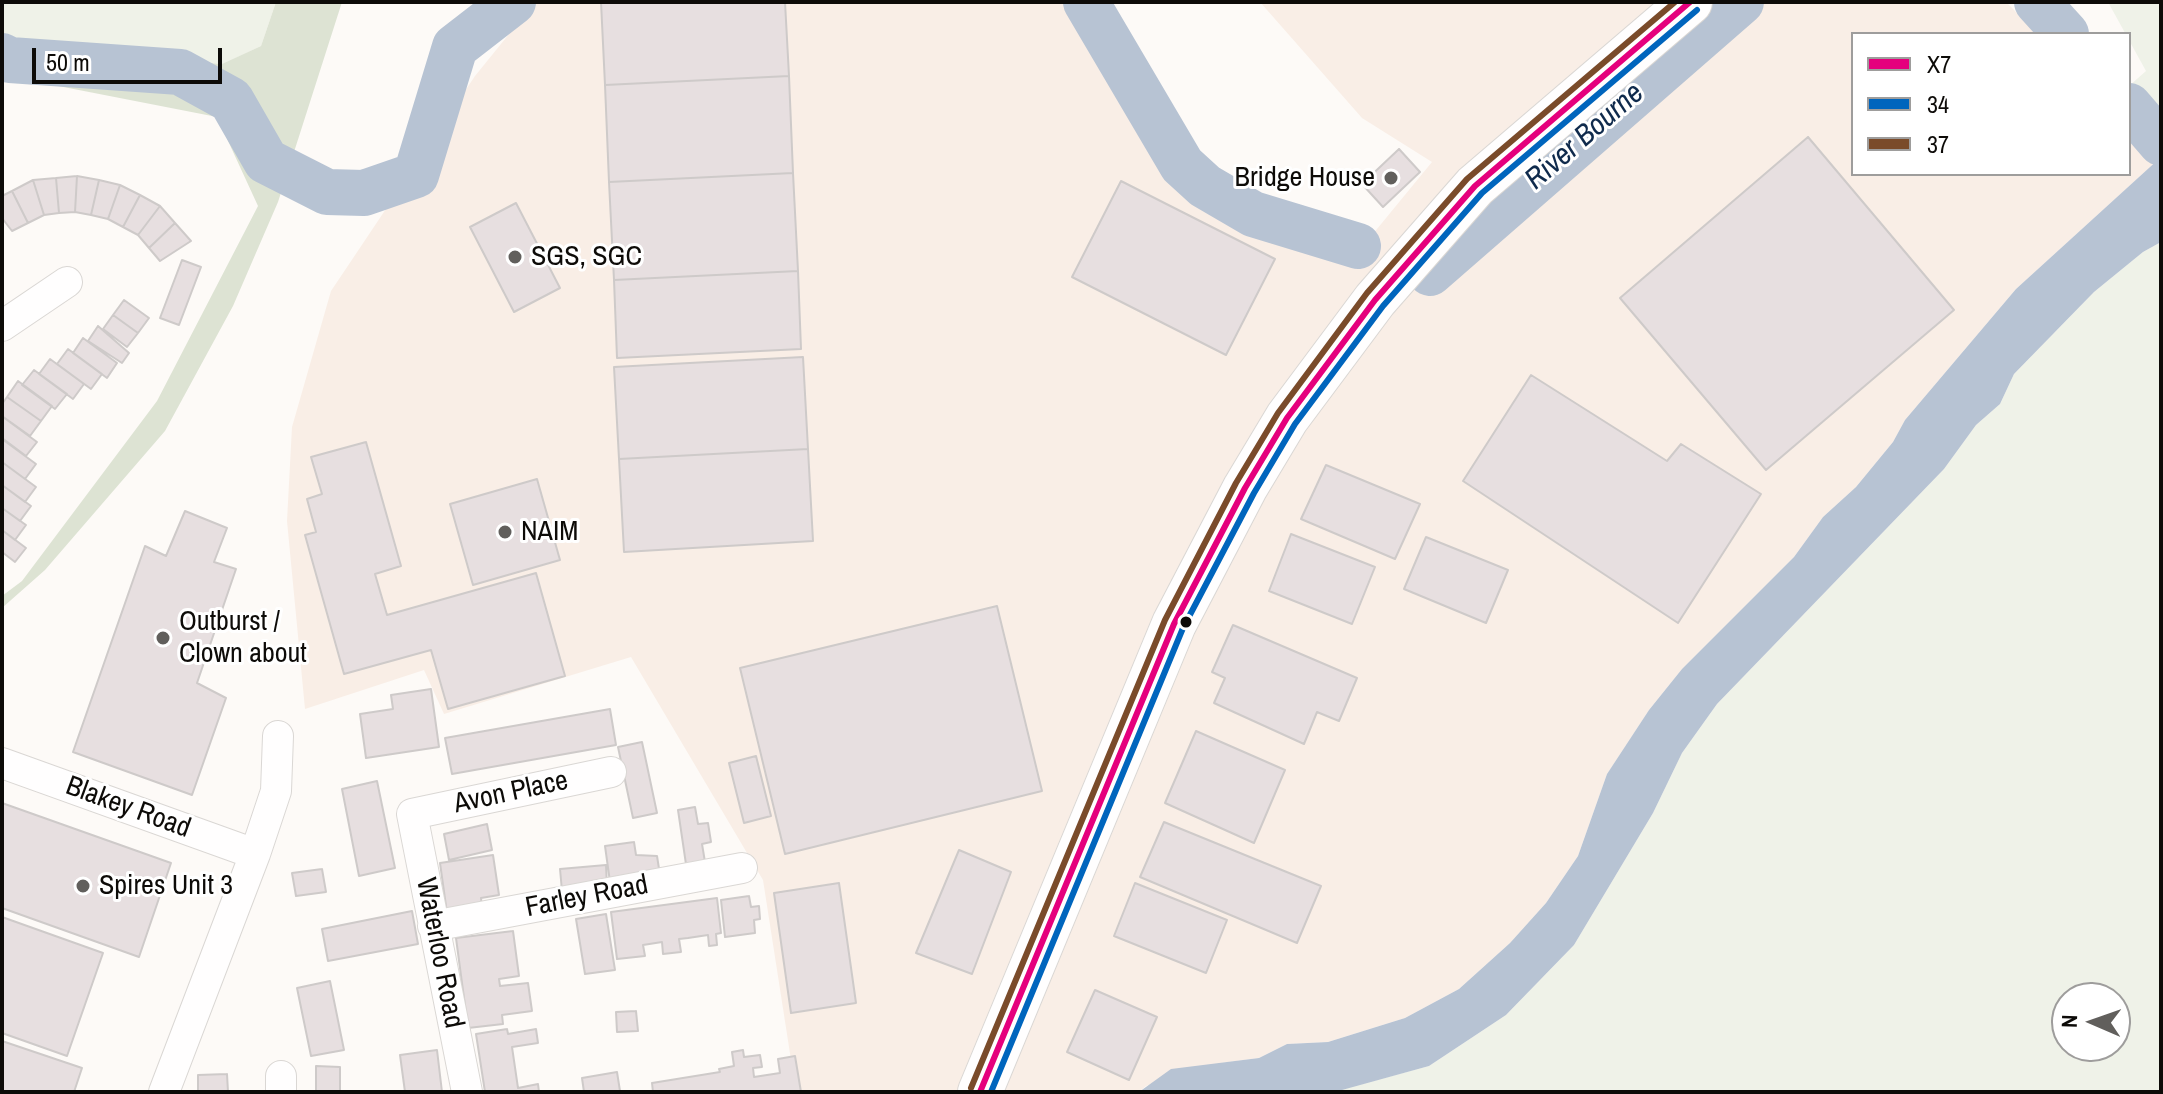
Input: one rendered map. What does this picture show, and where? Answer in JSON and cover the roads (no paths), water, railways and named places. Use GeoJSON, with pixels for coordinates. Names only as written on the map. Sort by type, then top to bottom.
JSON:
{"type":"FeatureCollection","features":[{"type":"Feature","properties":{"kind":"highway"},"geometry":{"type":"LineString","coordinates":[[958,1092],[1125,681],[1202,522],[1270,405],[1347,299],[1432,200],[1654,2]]}},
{"type":"Feature","properties":{"kind":"highway"},"geometry":{"type":"LineString","coordinates":[[980,1092],[1174,624],[1245,488],[1287,418],[1359,319],[1475,186],[1690,2]]}},
{"type":"Feature","properties":{"kind":"street"},"geometry":{"type":"LineString","coordinates":[[2,326],[67,282]]}},
{"type":"Feature","properties":{"kind":"street"},"geometry":{"type":"LineString","coordinates":[[164,1092],[276,791],[278,736]]}},
{"type":"Feature","properties":{"kind":"street","name":"Blakey Road"},"geometry":{"type":"LineString","coordinates":[[2,763],[255,854]]}},
{"type":"Feature","properties":{"kind":"street","name":"Avon Place"},"geometry":{"type":"LineString","coordinates":[[412,814],[611,772]]}},
{"type":"Feature","properties":{"kind":"street","name":"Waterloo Road"},"geometry":{"type":"LineString","coordinates":[[412,814],[467,1092]]}},
{"type":"Feature","properties":{"kind":"street","name":"Farley Road"},"geometry":{"type":"LineString","coordinates":[[433,926],[742,868]]}},
{"type":"Feature","properties":{"kind":"water"},"geometry":{"type":"Polygon","coordinates":[[[2161,157],[2161,242],[2143,252],[2094,292],[2014,374],[2000,404],[1976,425],[1944,469],[1717,704],[1682,753],[1653,813],[1574,945],[1506,1015],[1429,1066],[1342,1090],[1139,1092],[1171,1069],[1259,1058],[1287,1044],[1328,1042],[1405,1018],[1459,989],[1510,943],[1546,903],[1578,856],[1607,774],[1649,710],[1682,669],[1794,557],[1823,517],[1856,487],[1893,442],[1905,420],[2016,289],[2161,157]]]}},
{"type":"Feature","properties":{"kind":"waterway","name":"River Bourne"},"geometry":{"type":"LineString","coordinates":[[2,56],[10,60],[180,72],[231,100],[266,161],[327,192],[364,193],[416,175],[455,47],[513,2]]}},
{"type":"Feature","properties":{"kind":"waterway","name":"River Bourne"},"geometry":{"type":"LineString","coordinates":[[1086,2],[1182,165],[1205,186],[1253,214],[1358,246]]}},
{"type":"Feature","properties":{"kind":"waterway","name":"River Bourne"},"geometry":{"type":"LineString","coordinates":[[1430,273],[1741,2]]}},
{"type":"Feature","properties":{"kind":"waterway","name":"River Bourne"},"geometry":{"type":"LineString","coordinates":[[2037,2],[2064,32]]}},
{"type":"Feature","properties":{"kind":"waterway","name":"River Bourne"},"geometry":{"type":"LineString","coordinates":[[2131,108],[2161,143]]}},
{"type":"Feature","properties":{"kind":"place","name":"Bridge House"},"geometry":{"type":"Point","coordinates":[1391,178]}},
{"type":"Feature","properties":{"kind":"place","name":"SGS, SGC"},"geometry":{"type":"Point","coordinates":[515,257]}},
{"type":"Feature","properties":{"kind":"place","name":"NAIM"},"geometry":{"type":"Point","coordinates":[505,532]}},
{"type":"Feature","properties":{"kind":"place","name":"Outburst / Clown about"},"geometry":{"type":"Point","coordinates":[163,638]}},
{"type":"Feature","properties":{"kind":"place","name":"Spires Unit 3"},"geometry":{"type":"Point","coordinates":[83,886]}}]}
